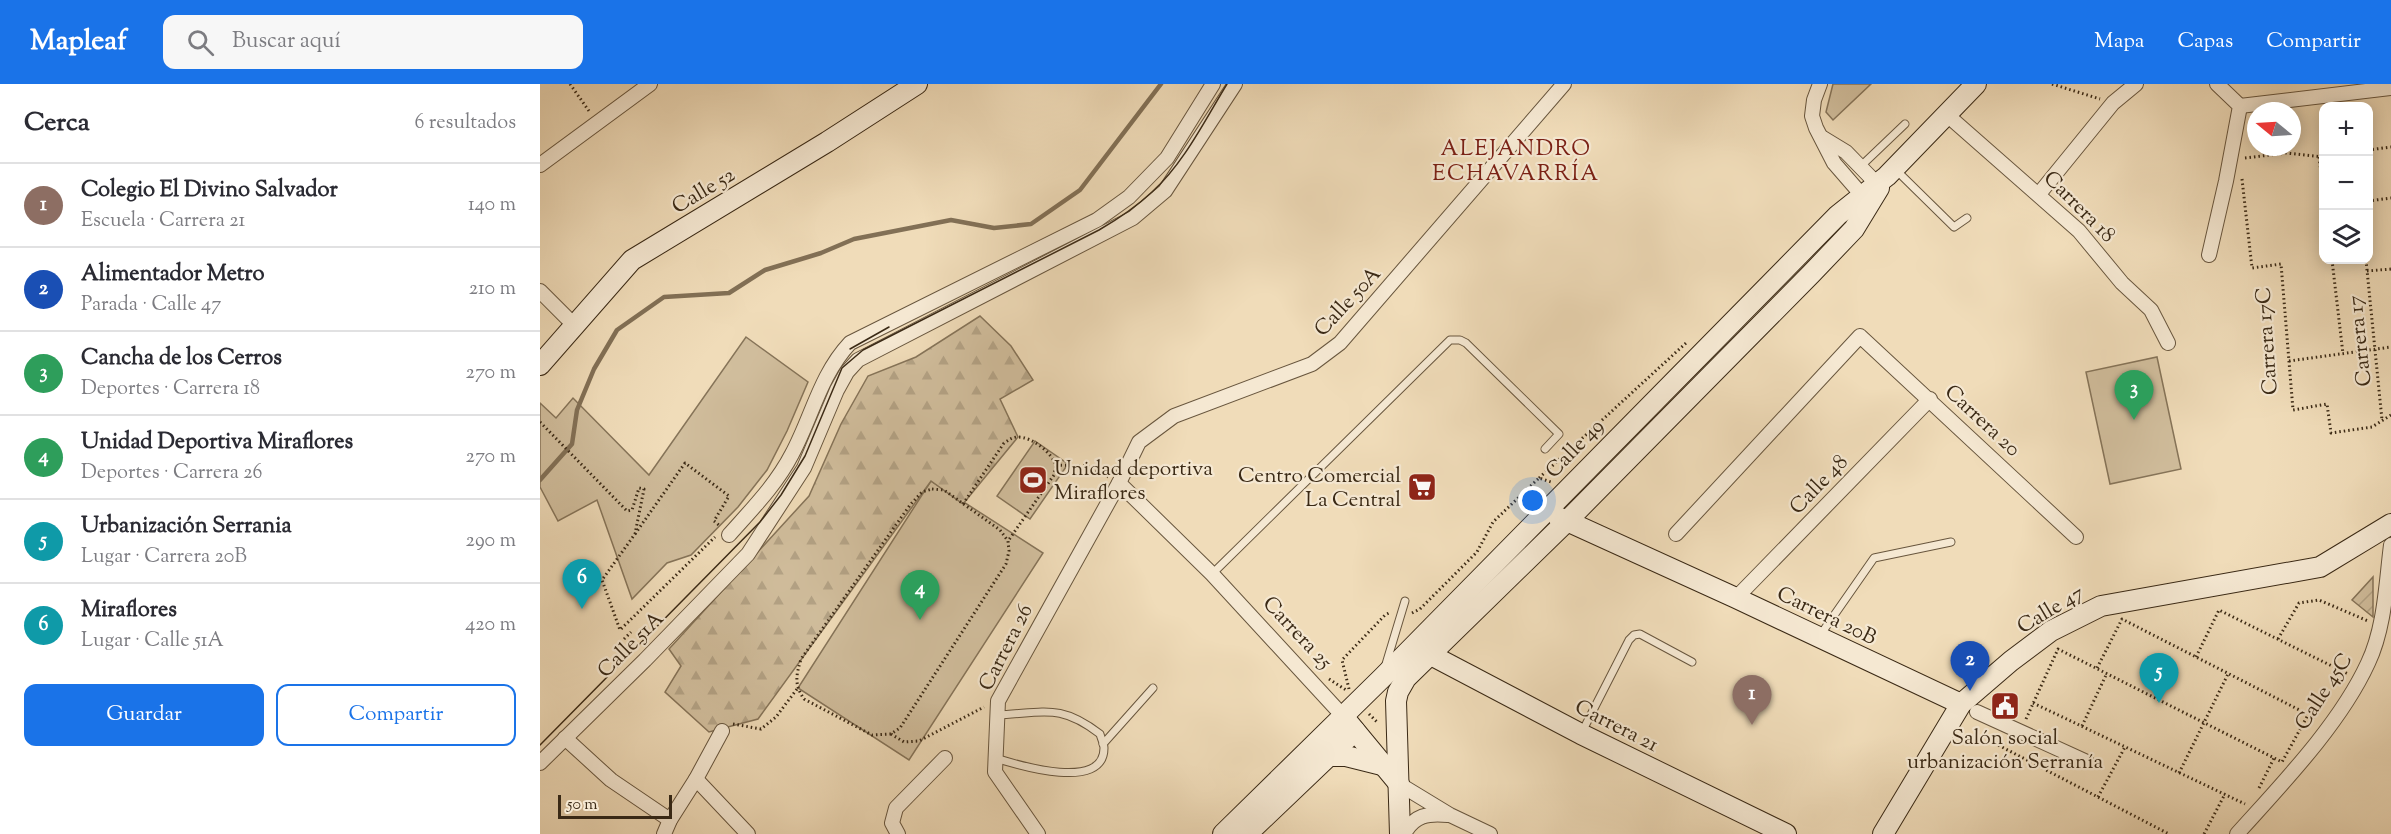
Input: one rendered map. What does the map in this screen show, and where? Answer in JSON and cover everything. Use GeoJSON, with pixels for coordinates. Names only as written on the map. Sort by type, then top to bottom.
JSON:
{"type":"FeatureCollection","features":[{"type":"Feature","properties":{"kind":"main road","name":"Calle 52"},"geometry":{"type":"LineString","coordinates":[[540,365],[632,260],[827,142],[917,84]]}},
{"type":"Feature","properties":{"kind":"main road","name":"Calle 49"},"geometry":{"type":"LineString","coordinates":[[1223,834],[1383,676],[1838,216],[1878,186],[1976,84]]}},
{"type":"Feature","properties":{"kind":"main road","name":"Calle 49"},"geometry":{"type":"LineString","coordinates":[[1399,784],[1396,701],[1406,678],[1567,521],[1854,229],[1878,186]]}},
{"type":"Feature","properties":{"kind":"main road"},"geometry":{"type":"LineString","coordinates":[[1771,283],[1786,298]]}},
{"type":"Feature","properties":{"kind":"main road","name":"Carrera 20B"},"geometry":{"type":"LineString","coordinates":[[1545,512],[1736,598],[1969,708]]}},
{"type":"Feature","properties":{"kind":"main road","name":"Calle 47"},"geometry":{"type":"LineString","coordinates":[[1883,834],[1969,708],[2011,661],[2051,631],[2101,606],[2320,567],[2391,524]]}},
{"type":"Feature","properties":{"kind":"main road","name":"Carrera 21"},"geometry":{"type":"LineString","coordinates":[[1429,654],[1581,734],[1786,834]]}},
{"type":"Feature","properties":{"kind":"main road"},"geometry":{"type":"LineString","coordinates":[[1324,760],[1342,716]]}},
{"type":"Feature","properties":{"kind":"main road","name":"Carrera 25"},"geometry":{"type":"LineString","coordinates":[[1342,716],[1399,784]]}},
{"type":"Feature","properties":{"kind":"main road"},"geometry":{"type":"LineString","coordinates":[[1247,834],[1355,731]]}},
{"type":"Feature","properties":{"kind":"main road"},"geometry":{"type":"LineString","coordinates":[[1324,760],[1346,756],[1382,765]]}},
{"type":"Feature","properties":{"kind":"main road"},"geometry":{"type":"LineString","coordinates":[[1399,784],[1402,834]]}},
{"type":"Feature","properties":{"kind":"street"},"geometry":{"type":"LineString","coordinates":[[540,165],[650,84]]}},
{"type":"Feature","properties":{"kind":"street"},"geometry":{"type":"LineString","coordinates":[[723,534],[777,481],[793,453],[825,378],[837,357],[850,344],[1097,220],[1113,209],[1147,181],[1167,158],[1213,84]]}},
{"type":"Feature","properties":{"kind":"street","name":"Calle 51A"},"geometry":{"type":"LineString","coordinates":[[540,763],[748,554],[804,468],[837,390],[847,372],[858,360],[1133,218],[1166,191],[1235,84]]}},
{"type":"Feature","properties":{"kind":"street"},"geometry":{"type":"LineString","coordinates":[[1548,84],[1553,100]]}},
{"type":"Feature","properties":{"kind":"street","name":"Calle 50A"},"geometry":{"type":"LineString","coordinates":[[1119,483],[1139,442],[1174,416],[1311,364],[1340,343],[1553,100],[1564,84]]}},
{"type":"Feature","properties":{"kind":"street"},"geometry":{"type":"LineString","coordinates":[[1820,84],[1814,100],[1812,116],[1834,163],[1878,186]]}},
{"type":"Feature","properties":{"kind":"street"},"geometry":{"type":"LineString","coordinates":[[2039,194],[2113,103],[2136,84]]}},
{"type":"Feature","properties":{"kind":"street"},"geometry":{"type":"LineString","coordinates":[[2217,84],[2240,106]]}},
{"type":"Feature","properties":{"kind":"street"},"geometry":{"type":"LineString","coordinates":[[2240,106],[2388,87]]}},
{"type":"Feature","properties":{"kind":"street"},"geometry":{"type":"LineString","coordinates":[[2209,255],[2235,160],[2240,106]]}},
{"type":"Feature","properties":{"kind":"street","name":"Carrera 18"},"geometry":{"type":"LineString","coordinates":[[1946,114],[2079,231],[2122,282],[2151,310],[2168,343]]}},
{"type":"Feature","properties":{"kind":"street"},"geometry":{"type":"LineString","coordinates":[[1823,138],[1846,152],[1878,186]]}},
{"type":"Feature","properties":{"kind":"street"},"geometry":{"type":"LineString","coordinates":[[540,291],[575,326]]}},
{"type":"Feature","properties":{"kind":"street","name":"Carrera 20"},"geometry":{"type":"LineString","coordinates":[[1676,534],[1860,336],[2076,537]]}},
{"type":"Feature","properties":{"kind":"street","name":"Calle 48"},"geometry":{"type":"LineString","coordinates":[[1736,598],[1930,399]]}},
{"type":"Feature","properties":{"kind":"street","name":"Carrera 25"},"geometry":{"type":"LineString","coordinates":[[1119,483],[1212,574],[1342,716]]}},
{"type":"Feature","properties":{"kind":"street","name":"Carrera 26"},"geometry":{"type":"LineString","coordinates":[[1038,834],[995,772],[998,708],[1119,483]]}},
{"type":"Feature","properties":{"kind":"street","name":"Calle 45C"},"geometry":{"type":"LineString","coordinates":[[2238,834],[2321,737],[2369,662],[2382,621],[2391,545]]}},
{"type":"Feature","properties":{"kind":"street","name":"Carrera 20B"},"geometry":{"type":"LineString","coordinates":[[1969,708],[2087,762]]}},
{"type":"Feature","properties":{"kind":"street"},"geometry":{"type":"LineString","coordinates":[[664,834],[722,731]]}},
{"type":"Feature","properties":{"kind":"street"},"geometry":{"type":"LineString","coordinates":[[565,738],[611,780],[670,820]]}},
{"type":"Feature","properties":{"kind":"street"},"geometry":{"type":"LineString","coordinates":[[898,834],[892,823],[896,808],[945,758]]}},
{"type":"Feature","properties":{"kind":"street"},"geometry":{"type":"LineString","coordinates":[[696,779],[748,834]]}},
{"type":"Feature","properties":{"kind":"street"},"geometry":{"type":"LineString","coordinates":[[1399,784],[1450,815],[1490,834]]}},
{"type":"Feature","properties":{"kind":"street"},"geometry":{"type":"LineString","coordinates":[[1402,834],[1421,816],[1450,815]]}},
{"type":"Feature","properties":{"kind":"lane"},"geometry":{"type":"LineString","coordinates":[[1861,166],[1905,124]]}},
{"type":"Feature","properties":{"kind":"lane"},"geometry":{"type":"LineString","coordinates":[[1878,186],[1954,227],[1967,218]]}},
{"type":"Feature","properties":{"kind":"lane"},"geometry":{"type":"LineString","coordinates":[[1212,574],[1450,340],[1461,340],[1466,343],[1559,434],[1545,449]]}},
{"type":"Feature","properties":{"kind":"lane"},"geometry":{"type":"LineString","coordinates":[[1819,639],[1874,558],[1950,542]]}},
{"type":"Feature","properties":{"kind":"lane"},"geometry":{"type":"LineString","coordinates":[[1383,676],[1405,600]]}},
{"type":"Feature","properties":{"kind":"lane"},"geometry":{"type":"LineString","coordinates":[[1581,734],[1629,640],[1634,635],[1640,634],[1692,662]]}},
{"type":"Feature","properties":{"kind":"lane"},"geometry":{"type":"LineString","coordinates":[[1103,744],[1152,688]]}},
{"type":"Feature","properties":{"kind":"lane"},"geometry":{"type":"LineString","coordinates":[[995,758],[1022,766],[1073,774],[1089,770],[1097,764],[1104,749],[1100,734],[1070,714],[998,708]]}},
{"type":"Feature","properties":{"kind":"path"},"geometry":{"type":"LineString","coordinates":[[570,84],[597,122]]}},
{"type":"Feature","properties":{"kind":"path"},"geometry":{"type":"LineString","coordinates":[[2052,84],[2113,103]]}},
{"type":"Feature","properties":{"kind":"path"},"geometry":{"type":"LineString","coordinates":[[2373,149],[2391,147]]}},
{"type":"Feature","properties":{"kind":"path"},"geometry":{"type":"LineString","coordinates":[[2235,160],[2286,153],[2319,157]]}},
{"type":"Feature","properties":{"kind":"path","name":"Carrera 17C"},"geometry":{"type":"LineString","coordinates":[[2235,160],[2252,268],[2281,264],[2293,410],[2327,404],[2331,434],[2372,427],[2382,420]]}},
{"type":"Feature","properties":{"kind":"path"},"geometry":{"type":"LineString","coordinates":[[2373,200],[2391,198]]}},
{"type":"Feature","properties":{"kind":"path"},"geometry":{"type":"LineString","coordinates":[[2332,264],[2343,354]]}},
{"type":"Feature","properties":{"kind":"path","name":"Carrera 17"},"geometry":{"type":"LineString","coordinates":[[2366,264],[2382,420]]}},
{"type":"Feature","properties":{"kind":"path"},"geometry":{"type":"LineString","coordinates":[[2367,271],[2391,269]]}},
{"type":"Feature","properties":{"kind":"path"},"geometry":{"type":"LineString","coordinates":[[2289,361],[2391,347]]}},
{"type":"Feature","properties":{"kind":"path"},"geometry":{"type":"LineString","coordinates":[[2382,420],[2391,415]]}},
{"type":"Feature","properties":{"kind":"path"},"geometry":{"type":"LineString","coordinates":[[540,422],[628,512],[632,510],[639,488],[644,489],[635,534]]}},
{"type":"Feature","properties":{"kind":"path"},"geometry":{"type":"LineString","coordinates":[[963,504],[1004,443],[1012,438],[1025,438],[1048,452],[1056,465],[1054,475],[1008,541]]}},
{"type":"Feature","properties":{"kind":"path"},"geometry":{"type":"LineString","coordinates":[[685,463],[729,496],[714,521],[723,534],[620,630],[602,580],[635,534],[685,463]]}},
{"type":"Feature","properties":{"kind":"path"},"geometry":{"type":"LineString","coordinates":[[1056,465],[1087,466],[1119,483]]}},
{"type":"Feature","properties":{"kind":"path"},"geometry":{"type":"LineString","coordinates":[[1350,693],[1342,665],[1344,658],[1385,615],[1390,612],[1412,613],[1420,609],[1477,552],[1493,522],[1539,478],[1568,488]]}},
{"type":"Feature","properties":{"kind":"path"},"geometry":{"type":"LineString","coordinates":[[932,489],[944,490],[1000,530],[1008,541],[1010,551],[1006,564],[900,728],[891,734],[872,735],[804,699],[797,688],[795,678],[801,659],[910,504],[922,492],[932,489]]}},
{"type":"Feature","properties":{"kind":"path"},"geometry":{"type":"LineString","coordinates":[[1489,518],[1493,522]]}},
{"type":"Feature","properties":{"kind":"path"},"geometry":{"type":"LineString","coordinates":[[2278,639],[2298,603],[2319,600],[2372,623]]}},
{"type":"Feature","properties":{"kind":"path"},"geometry":{"type":"LineString","coordinates":[[2195,657],[2219,610],[2348,674]]}},
{"type":"Feature","properties":{"kind":"path"},"geometry":{"type":"LineString","coordinates":[[2097,668],[2122,619],[2319,721]]}},
{"type":"Feature","properties":{"kind":"path"},"geometry":{"type":"LineString","coordinates":[[624,639],[631,632]]}},
{"type":"Feature","properties":{"kind":"path"},"geometry":{"type":"LineString","coordinates":[[2021,731],[2058,649],[2282,762],[2308,715]]}},
{"type":"Feature","properties":{"kind":"path"},"geometry":{"type":"LineString","coordinates":[[2082,726],[2107,673]]}},
{"type":"Feature","properties":{"kind":"path"},"geometry":{"type":"LineString","coordinates":[[2179,772],[2229,674]]}},
{"type":"Feature","properties":{"kind":"path"},"geometry":{"type":"LineString","coordinates":[[722,731],[731,724],[761,729],[776,717],[797,688]]}},
{"type":"Feature","properties":{"kind":"path"},"geometry":{"type":"LineString","coordinates":[[2033,703],[2249,806]]}},
{"type":"Feature","properties":{"kind":"path"},"geometry":{"type":"LineString","coordinates":[[891,734],[904,742],[919,741],[953,721],[998,708]]}},
{"type":"Feature","properties":{"kind":"path"},"geometry":{"type":"LineString","coordinates":[[1998,745],[2169,834]]}},
{"type":"Feature","properties":{"kind":"path"},"geometry":{"type":"LineString","coordinates":[[2098,797],[2125,747]]}},
{"type":"Feature","properties":{"kind":"path"},"geometry":{"type":"LineString","coordinates":[[2254,796],[2274,758]]}},
{"type":"Feature","properties":{"kind":"path"},"geometry":{"type":"LineString","coordinates":[[2204,834],[2225,794]]}},
{"type":"Feature","properties":{"kind":"green space"},"geometry":{"type":"Polygon","coordinates":[[[1833,84],[1871,84],[1833,120],[1826,112],[1833,84]]]}},
{"type":"Feature","properties":{"kind":"green space"},"geometry":{"type":"Polygon","coordinates":[[[980,316],[1011,346],[1033,380],[1000,399],[1018,437],[963,504],[931,481],[758,719],[709,732],[665,692],[681,666],[669,649],[809,496],[841,424],[868,376],[916,357],[980,316]]]}},
{"type":"Feature","properties":{"kind":"green space"},"geometry":{"type":"Polygon","coordinates":[[[746,337],[808,382],[787,431],[767,470],[738,507],[691,555],[667,563],[632,599],[597,500],[558,521],[540,487],[540,403],[556,418],[573,398],[649,475],[746,337]]]}},
{"type":"Feature","properties":{"kind":"green space"},"geometry":{"type":"Polygon","coordinates":[[[2157,357],[2181,469],[2110,484],[2086,372],[2157,357]]]}},
{"type":"Feature","properties":{"kind":"green space","name":"Unidad deportiva Miraflores"},"geometry":{"type":"Polygon","coordinates":[[[1035,441],[1068,464],[1030,519],[997,496],[1035,441]]]}},
{"type":"Feature","properties":{"kind":"green space","name":"Unidad deportiva Miraflores"},"geometry":{"type":"Polygon","coordinates":[[[931,481],[1043,553],[909,760],[798,688],[931,481]]]}},
{"type":"Feature","properties":{"kind":"green space"},"geometry":{"type":"Polygon","coordinates":[[[2373,577],[2373,617],[2352,600],[2373,577]]]}},
{"type":"Feature","properties":{"kind":"waterway"},"geometry":{"type":"LineString","coordinates":[[540,480],[572,444],[577,410],[594,369],[617,330],[664,297],[729,293],[765,270],[821,253],[854,239],[951,220],[994,228],[1031,224],[1080,190],[1161,84]]}},
{"type":"Feature","properties":{"kind":"tram line"},"geometry":{"type":"LineString","coordinates":[[540,745],[760,522],[781,495],[805,456],[842,368],[863,350],[1099,230],[1133,208],[1164,181],[1174,168],[1227,84]]}},
{"type":"Feature","properties":{"kind":"tram line"},"geometry":{"type":"LineString","coordinates":[[850,349],[889,327]]}},
{"type":"Feature","properties":{"kind":"place","name":"Cancha de los Cerros"},"geometry":{"type":"Point","coordinates":[2134,420]}},
{"type":"Feature","properties":{"kind":"place","name":"Unidad deportiva Miraflores"},"geometry":{"type":"Point","coordinates":[1033,480]}},
{"type":"Feature","properties":{"kind":"place","name":"Centro Comercial La Central"},"geometry":{"type":"Point","coordinates":[1422,487]}},
{"type":"Feature","properties":{"kind":"place","name":"Miraflores"},"geometry":{"type":"Point","coordinates":[582,609]}},
{"type":"Feature","properties":{"kind":"place","name":"Unidad Deportiva Miraflores"},"geometry":{"type":"Point","coordinates":[920,620]}},
{"type":"Feature","properties":{"kind":"place","name":"Alimentador Metro"},"geometry":{"type":"Point","coordinates":[1970,691]}},
{"type":"Feature","properties":{"kind":"place","name":"Urbanización Serrania"},"geometry":{"type":"Point","coordinates":[2159,703]}},
{"type":"Feature","properties":{"kind":"place","name":"Salón social urbanización Serranía"},"geometry":{"type":"Point","coordinates":[2005,706]}},
{"type":"Feature","properties":{"kind":"place","name":"Colegio El Divino Salvador"},"geometry":{"type":"Point","coordinates":[1752,725]}},
{"type":"Feature","properties":{"kind":"district","name":"ALEJANDRO ECHAVARRÍA"},"geometry":{"type":"Point","coordinates":[1516,160]}}]}
